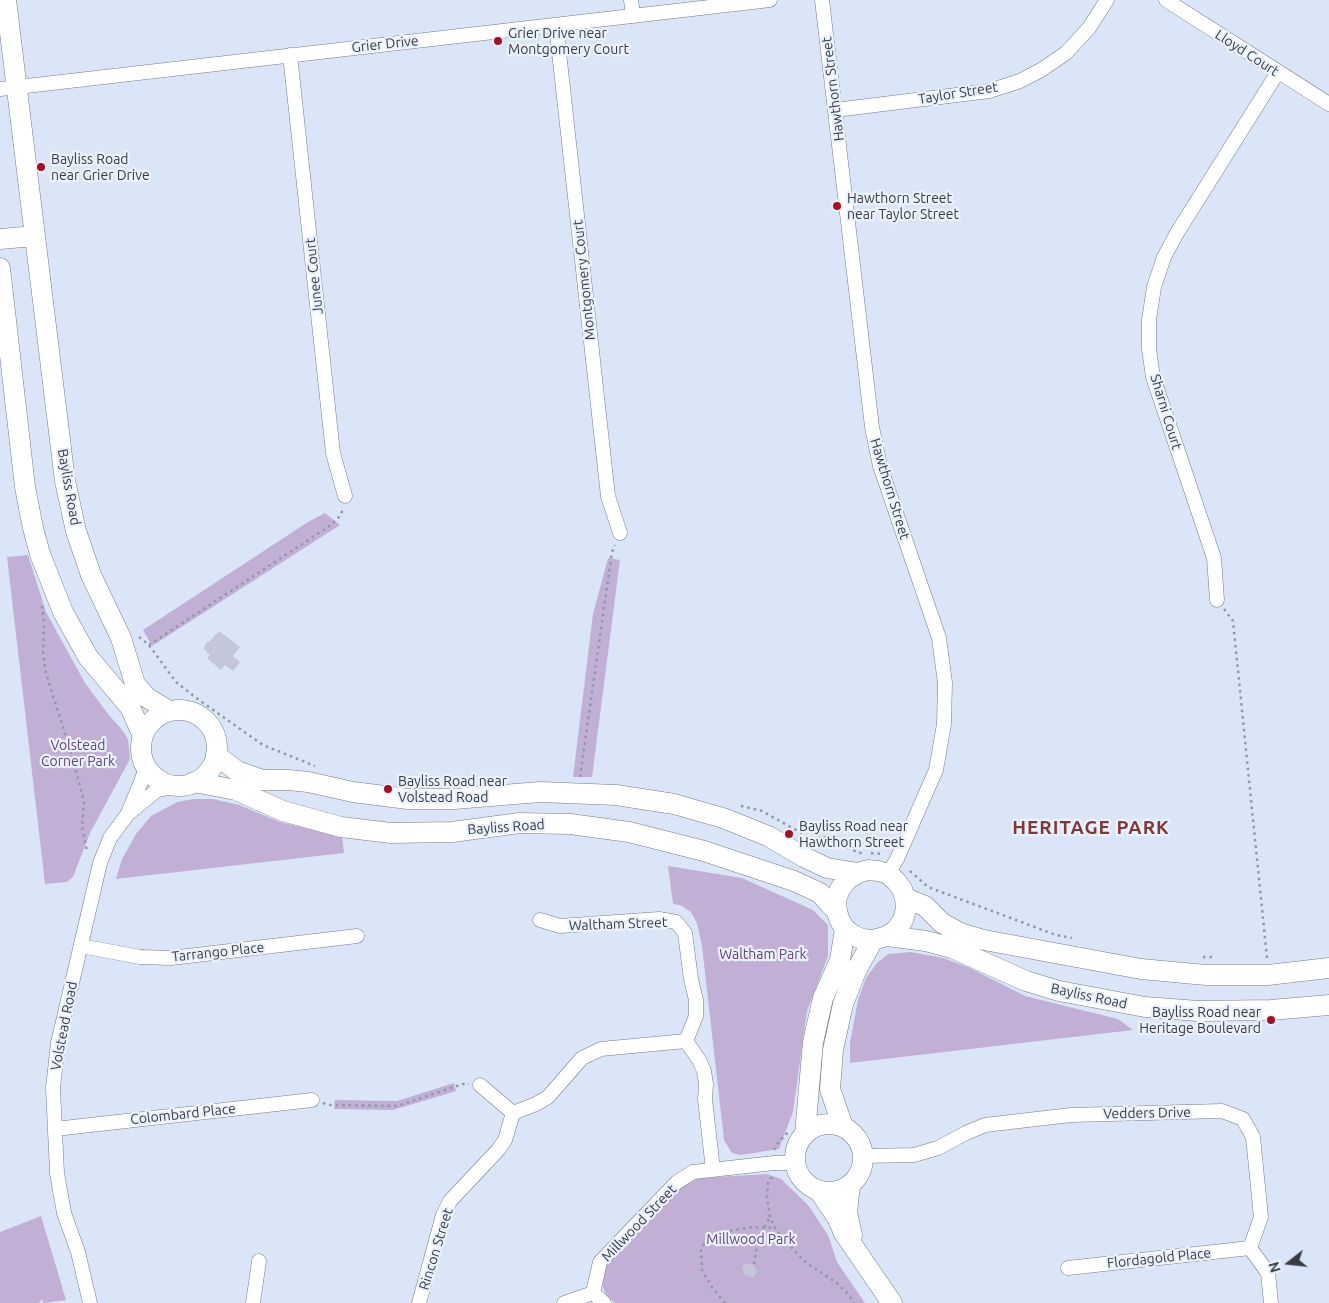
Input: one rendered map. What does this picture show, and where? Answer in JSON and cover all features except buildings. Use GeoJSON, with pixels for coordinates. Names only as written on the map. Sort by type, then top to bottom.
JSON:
{"type":"FeatureCollection","features":[{"type":"Feature","properties":{"kind":"street","name":"Bayliss Road"},"geometry":{"type":"LineString","coordinates":[[6,0],[9,88],[35,236],[65,480],[76,531],[91,575],[121,638],[135,684],[146,697],[169,711],[182,710],[194,713],[205,720],[212,730],[216,742],[216,755]]}},
{"type":"Feature","properties":{"kind":"street"},"geometry":{"type":"LineString","coordinates":[[631,0],[633,16]]}},
{"type":"Feature","properties":{"kind":"street","name":"Grier Drive"},"geometry":{"type":"LineString","coordinates":[[9,88],[770,0]]}},
{"type":"Feature","properties":{"kind":"street","name":"Hawthorn Street"},"geometry":{"type":"LineString","coordinates":[[822,0],[872,427],[880,466],[939,638],[945,683],[944,724],[936,770],[897,859],[888,874]]}},
{"type":"Feature","properties":{"kind":"street","name":"Taylor Street"},"geometry":{"type":"LineString","coordinates":[[835,110],[989,91],[1020,81],[1041,70],[1066,53],[1089,28],[1107,0]]}},
{"type":"Feature","properties":{"kind":"street","name":"Lloyd Court"},"geometry":{"type":"LineString","coordinates":[[1166,0],[1329,104]]}},
{"type":"Feature","properties":{"kind":"street","name":"Montgomery Court"},"geometry":{"type":"LineString","coordinates":[[556,25],[608,496],[620,534]]}},
{"type":"Feature","properties":{"kind":"street","name":"Junee Court"},"geometry":{"type":"LineString","coordinates":[[290,55],[334,453],[346,496]]}},
{"type":"Feature","properties":{"kind":"street","name":"Sharni Court"},"geometry":{"type":"LineString","coordinates":[[1217,600],[1214,558],[1153,377],[1149,349],[1149,320],[1154,287],[1164,257],[1177,233],[1278,72]]}},
{"type":"Feature","properties":{"kind":"street"},"geometry":{"type":"LineString","coordinates":[[0,239],[35,236]]}},
{"type":"Feature","properties":{"kind":"street"},"geometry":{"type":"LineString","coordinates":[[0,268],[25,487],[32,528],[63,612],[88,657],[130,707],[143,736]]}},
{"type":"Feature","properties":{"kind":"street"},"geometry":{"type":"LineString","coordinates":[[146,766],[141,746],[143,736],[149,725],[158,716],[169,711]]}},
{"type":"Feature","properties":{"kind":"street"},"geometry":{"type":"LineString","coordinates":[[187,784],[205,776],[212,766],[216,755],[237,771],[262,780],[308,782],[352,792],[408,799],[454,800],[540,792],[616,794],[674,804],[723,818],[768,836],[827,868],[858,873]]}},
{"type":"Feature","properties":{"kind":"street","name":"Bayliss Road"},"geometry":{"type":"LineString","coordinates":[[146,766],[160,780],[169,784],[187,784],[236,790],[283,811],[341,827],[391,833],[452,832],[520,823],[570,824],[629,832],[704,851],[794,881],[820,894],[853,936],[862,939],[880,938],[926,941],[952,948],[1026,981],[1094,998],[1145,1007],[1198,1011],[1271,1010],[1329,1005]]}},
{"type":"Feature","properties":{"kind":"street","name":"Volstead Road"},"geometry":{"type":"LineString","coordinates":[[90,1303],[78,1252],[64,1213],[57,1173],[53,1088],[58,1043],[100,863],[110,838],[127,815],[146,766]]}},
{"type":"Feature","properties":{"kind":"street","name":"Volstead Road"},"geometry":{"type":"LineString","coordinates":[[127,815],[157,790],[187,784]]}},
{"type":"Feature","properties":{"kind":"street"},"geometry":{"type":"LineString","coordinates":[[805,1134],[813,1042],[823,998],[840,960],[841,921],[836,900],[840,889],[848,879],[868,870],[878,871],[888,874],[896,880],[902,889],[906,909],[903,920],[896,930],[880,938],[856,971],[843,1004],[833,1050],[830,1089],[843,1127]]}},
{"type":"Feature","properties":{"kind":"street"},"geometry":{"type":"LineString","coordinates":[[905,898],[925,906],[942,923],[960,933],[984,940],[1141,969],[1206,975],[1268,975],[1329,968]]}},
{"type":"Feature","properties":{"kind":"street","name":"Waltham Street"},"geometry":{"type":"LineString","coordinates":[[540,920],[560,926],[659,919],[676,922],[685,933],[691,980],[696,1000],[696,1016],[686,1041]]}},
{"type":"Feature","properties":{"kind":"street","name":"Tarrango Place"},"geometry":{"type":"LineString","coordinates":[[81,946],[140,957],[171,958],[357,936]]}},
{"type":"Feature","properties":{"kind":"street"},"geometry":{"type":"LineString","coordinates":[[480,1084],[512,1113],[536,1104],[548,1097],[582,1058],[601,1049],[686,1041],[704,1071],[706,1084],[705,1099],[713,1170]]}},
{"type":"Feature","properties":{"kind":"street","name":"Colombard Place"},"geometry":{"type":"LineString","coordinates":[[54,1129],[312,1100]]}},
{"type":"Feature","properties":{"kind":"street","name":"Vedders Drive"},"geometry":{"type":"LineString","coordinates":[[863,1156],[914,1155],[938,1148],[966,1133],[994,1124],[1071,1115],[1222,1111],[1243,1119],[1253,1137],[1261,1217],[1250,1248]]}},
{"type":"Feature","properties":{"kind":"street","name":"Rincon Street"},"geometry":{"type":"LineString","coordinates":[[420,1303],[443,1215],[450,1201],[505,1140],[512,1113]]}},
{"type":"Feature","properties":{"kind":"street"},"geometry":{"type":"LineString","coordinates":[[823,1124],[833,1124],[851,1132],[857,1139],[863,1156],[860,1172],[850,1185],[835,1192],[819,1191],[810,1187],[803,1180],[795,1163],[797,1147],[805,1134],[823,1124]]}},
{"type":"Feature","properties":{"kind":"street","name":"Millwood Street"},"geometry":{"type":"LineString","coordinates":[[593,1292],[600,1262],[678,1182],[693,1172],[774,1163],[795,1163]]}},
{"type":"Feature","properties":{"kind":"street"},"geometry":{"type":"LineString","coordinates":[[850,1185],[847,1212],[855,1249]]}},
{"type":"Feature","properties":{"kind":"street"},"geometry":{"type":"LineString","coordinates":[[819,1191],[833,1211],[844,1234],[892,1303]]}},
{"type":"Feature","properties":{"kind":"street"},"geometry":{"type":"LineString","coordinates":[[1250,1248],[1268,1273],[1271,1303]]}},
{"type":"Feature","properties":{"kind":"street","name":"Flordagold Place"},"geometry":{"type":"LineString","coordinates":[[1068,1268],[1250,1248]]}},
{"type":"Feature","properties":{"kind":"street"},"geometry":{"type":"LineString","coordinates":[[253,1303],[259,1260]]}},
{"type":"Feature","properties":{"kind":"street"},"geometry":{"type":"LineString","coordinates":[[564,1303],[593,1292],[604,1303]]}},
{"type":"Feature","properties":{"kind":"path"},"geometry":{"type":"LineString","coordinates":[[149,645],[331,525],[341,515],[346,496]]}},
{"type":"Feature","properties":{"kind":"path"},"geometry":{"type":"LineString","coordinates":[[580,778],[612,552],[620,534]]}},
{"type":"Feature","properties":{"kind":"path"},"geometry":{"type":"LineString","coordinates":[[1217,600],[1233,621],[1268,975]]}},
{"type":"Feature","properties":{"kind":"path"},"geometry":{"type":"LineString","coordinates":[[42,605],[44,623],[43,653],[46,673],[73,759],[84,802],[82,826],[87,851]]}},
{"type":"Feature","properties":{"kind":"path"},"geometry":{"type":"LineString","coordinates":[[312,1100],[329,1105],[397,1106],[464,1084],[480,1084]]}},
{"type":"Feature","properties":{"kind":"path"},"geometry":{"type":"LineString","coordinates":[[754,1264],[758,1238],[770,1216]]}},
{"type":"Feature","properties":{"kind":"path"},"geometry":{"type":"LineString","coordinates":[[725,1303],[712,1289],[702,1270],[701,1250],[705,1241],[723,1232],[752,1227],[776,1228]]}},
{"type":"Feature","properties":{"kind":"green space"},"geometry":{"type":"Polygon","coordinates":[[[325,513],[340,525],[152,646],[143,630],[308,522],[325,513]]]}},
{"type":"Feature","properties":{"kind":"green space","name":"Volstead Corner Park"},"geometry":{"type":"Polygon","coordinates":[[[28,555],[46,612],[85,683],[128,739],[130,759],[90,833],[73,877],[67,882],[45,884],[7,557],[28,555]]]}},
{"type":"Feature","properties":{"kind":"green space"},"geometry":{"type":"Polygon","coordinates":[[[608,558],[620,560],[592,777],[573,777],[593,614],[608,558]]]}},
{"type":"Feature","properties":{"kind":"green space"},"geometry":{"type":"Polygon","coordinates":[[[194,799],[213,799],[239,805],[280,822],[342,836],[344,853],[116,879],[122,859],[136,834],[151,816],[177,802],[194,799]]]}},
{"type":"Feature","properties":{"kind":"green space","name":"Waltham Park"},"geometry":{"type":"Polygon","coordinates":[[[668,866],[742,878],[813,910],[828,925],[828,956],[807,1011],[793,1112],[779,1149],[741,1155],[732,1153],[724,1140],[702,946],[697,923],[691,912],[680,905],[673,904],[668,866]]]}},
{"type":"Feature","properties":{"kind":"green space"},"geometry":{"type":"Polygon","coordinates":[[[911,952],[943,958],[970,968],[1025,996],[1118,1019],[1133,1030],[850,1063],[850,1043],[858,1000],[866,978],[877,963],[888,954],[911,952]]]}},
{"type":"Feature","properties":{"kind":"green space"},"geometry":{"type":"Polygon","coordinates":[[[454,1083],[456,1091],[393,1110],[334,1109],[335,1100],[397,1101],[454,1083]]]}},
{"type":"Feature","properties":{"kind":"green space","name":"Millwood Park"},"geometry":{"type":"Polygon","coordinates":[[[767,1174],[781,1179],[808,1205],[828,1235],[837,1262],[865,1303],[615,1303],[607,1296],[603,1288],[603,1279],[606,1267],[611,1259],[624,1249],[684,1185],[701,1178],[767,1174]]]}},
{"type":"Feature","properties":{"kind":"green space"},"geometry":{"type":"Polygon","coordinates":[[[41,1216],[66,1300],[43,1303],[42,1299],[39,1303],[0,1303],[0,1232],[41,1216]]]}},
{"type":"Feature","properties":{"kind":"place","name":"Grier Drive near Montgomery Court"},"geometry":{"type":"Point","coordinates":[498,41]}},
{"type":"Feature","properties":{"kind":"place","name":"Bayliss Road near Grier Drive"},"geometry":{"type":"Point","coordinates":[41,167]}},
{"type":"Feature","properties":{"kind":"place","name":"Hawthorn Street near Taylor Street"},"geometry":{"type":"Point","coordinates":[837,206]}},
{"type":"Feature","properties":{"kind":"place","name":"Bayliss Road near Volstead Road"},"geometry":{"type":"Point","coordinates":[388,789]}},
{"type":"Feature","properties":{"kind":"place","name":"Bayliss Road near Hawthorn Street"},"geometry":{"type":"Point","coordinates":[789,834]}},
{"type":"Feature","properties":{"kind":"place","name":"Bayliss Road near Heritage Boulevard"},"geometry":{"type":"Point","coordinates":[1271,1020]}},
{"type":"Feature","properties":{"kind":"district","name":"HERITAGE PARK"},"geometry":{"type":"Point","coordinates":[1091,828]}}]}
